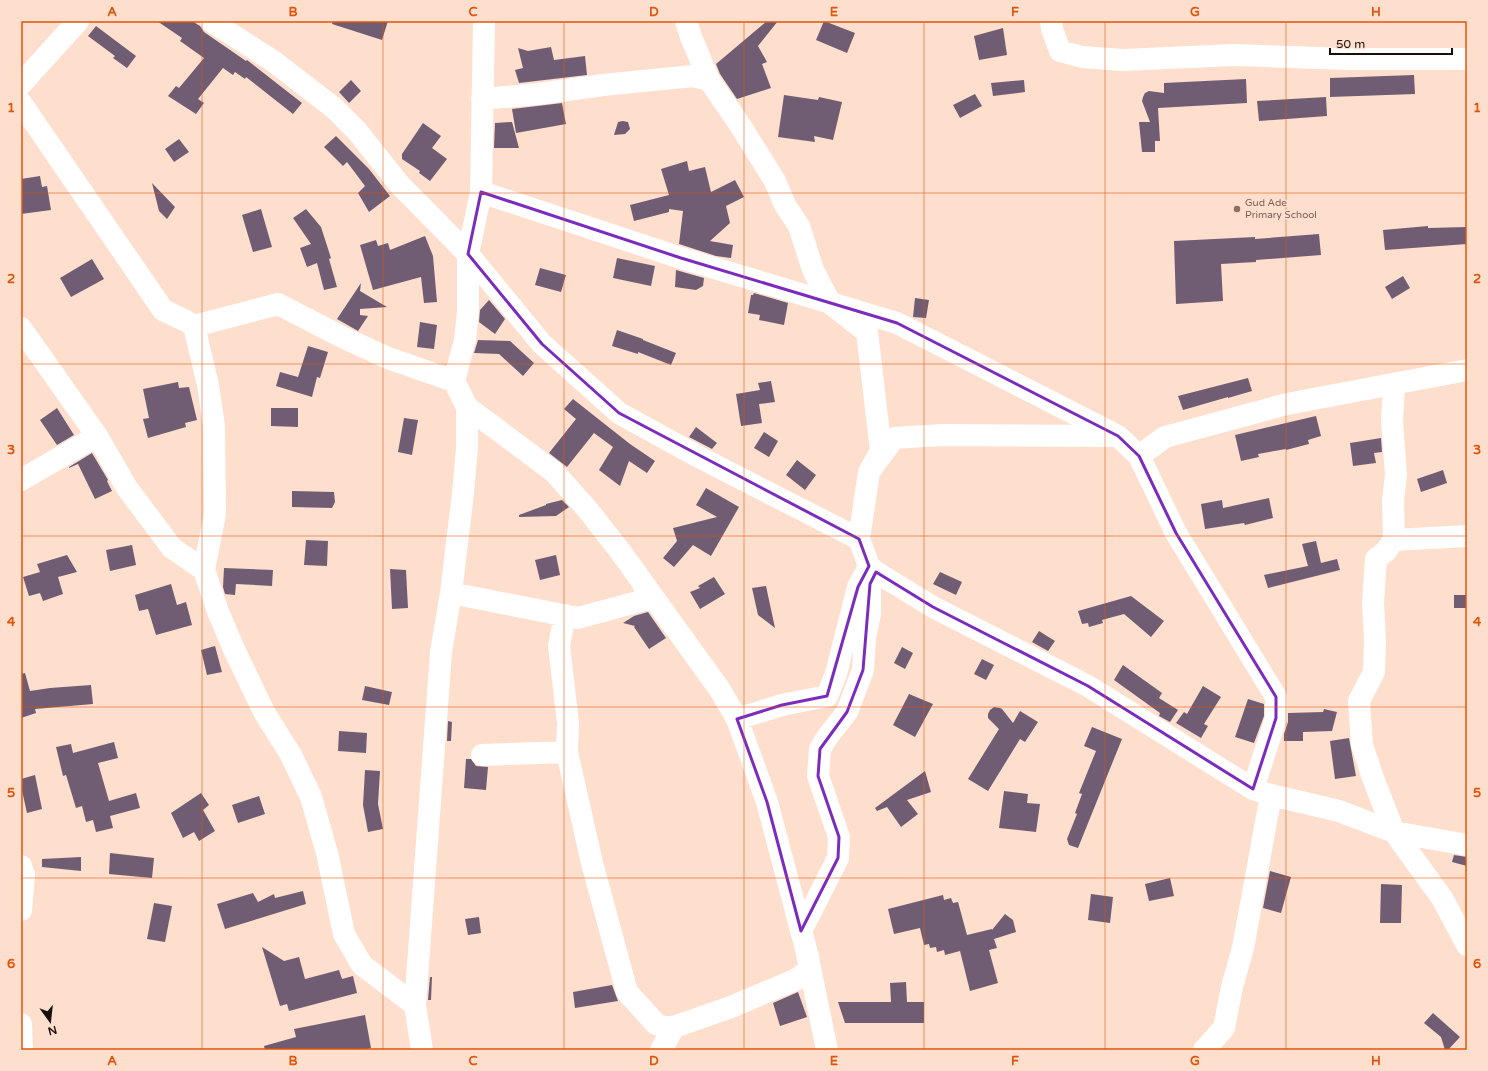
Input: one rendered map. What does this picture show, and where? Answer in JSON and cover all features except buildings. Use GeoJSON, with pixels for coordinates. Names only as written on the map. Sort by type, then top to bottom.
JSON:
{"type":"FeatureCollection","features":[{"type":"Feature","properties":{"kind":"street"},"geometry":{"type":"LineString","coordinates":[[21,84],[78,21]]}},
{"type":"Feature","properties":{"kind":"street"},"geometry":{"type":"LineString","coordinates":[[211,21],[274,61],[334,108],[358,131],[399,184],[468,254],[542,344],[619,413],[698,456],[859,538]]}},
{"type":"Feature","properties":{"kind":"street"},"geometry":{"type":"LineString","coordinates":[[422,1050],[415,1005],[441,652],[451,593],[467,448],[466,408],[454,381],[465,340],[468,312],[468,254],[481,192],[484,21]]}},
{"type":"Feature","properties":{"kind":"street"},"geometry":{"type":"LineString","coordinates":[[686,21],[709,80],[738,122],[775,181],[785,205],[799,226],[813,270],[830,304],[867,332],[881,451],[869,472],[859,538],[873,569],[933,607],[1088,686],[1262,792],[1338,811],[1394,832],[1467,845]]}},
{"type":"Feature","properties":{"kind":"street"},"geometry":{"type":"LineString","coordinates":[[1052,21],[1052,29],[1060,51],[1082,57],[1123,60],[1234,55],[1347,59],[1467,59]]}},
{"type":"Feature","properties":{"kind":"street"},"geometry":{"type":"LineString","coordinates":[[482,99],[693,76],[709,80]]}},
{"type":"Feature","properties":{"kind":"street"},"geometry":{"type":"LineString","coordinates":[[22,109],[163,310],[194,326],[208,385],[214,426],[215,514],[204,570],[217,609],[232,645],[264,712],[291,755],[311,797],[328,853],[344,934],[362,966],[415,1005]]}},
{"type":"Feature","properties":{"kind":"street"},"geometry":{"type":"LineString","coordinates":[[481,192],[681,258],[897,323],[1118,436],[1139,456],[1176,533],[1276,697],[1276,718],[1262,792],[1243,948],[1232,987],[1224,1028],[1204,1050]]}},
{"type":"Feature","properties":{"kind":"street"},"geometry":{"type":"LineString","coordinates":[[194,326],[278,304],[340,336],[388,358],[454,381]]}},
{"type":"Feature","properties":{"kind":"street"},"geometry":{"type":"LineString","coordinates":[[21,328],[97,436],[127,488],[172,548],[204,570]]}},
{"type":"Feature","properties":{"kind":"street"},"geometry":{"type":"LineString","coordinates":[[1139,456],[1165,437],[1287,404],[1467,370]]}},
{"type":"Feature","properties":{"kind":"street"},"geometry":{"type":"LineString","coordinates":[[1394,384],[1392,421],[1396,475],[1394,500],[1394,540],[1386,551],[1376,559],[1372,603],[1375,640],[1374,672],[1360,701],[1362,745],[1394,832],[1442,898],[1467,945]]}},
{"type":"Feature","properties":{"kind":"street"},"geometry":{"type":"LineString","coordinates":[[466,408],[554,472],[588,510],[720,690],[737,719],[768,802],[804,940],[827,1050]]}},
{"type":"Feature","properties":{"kind":"street"},"geometry":{"type":"LineString","coordinates":[[869,472],[894,438],[942,435],[1118,436]]}},
{"type":"Feature","properties":{"kind":"street"},"geometry":{"type":"LineString","coordinates":[[21,480],[97,436]]}},
{"type":"Feature","properties":{"kind":"street"},"geometry":{"type":"LineString","coordinates":[[1394,540],[1467,536]]}},
{"type":"Feature","properties":{"kind":"street"},"geometry":{"type":"LineString","coordinates":[[737,719],[782,705],[828,696],[836,674],[858,587],[873,569]]}},
{"type":"Feature","properties":{"kind":"street"},"geometry":{"type":"LineString","coordinates":[[565,615],[559,646],[568,723],[567,752],[592,863],[627,992],[656,1024],[664,1027],[674,1027],[731,1007],[797,979],[810,969],[804,940],[838,858],[839,837],[818,776],[820,749],[828,736],[847,712],[863,670],[865,638],[870,614],[870,584],[873,569]]}},
{"type":"Feature","properties":{"kind":"street"},"geometry":{"type":"LineString","coordinates":[[451,593],[578,618],[648,599],[643,584]]}},
{"type":"Feature","properties":{"kind":"street"},"geometry":{"type":"LineString","coordinates":[[482,755],[567,752]]}},
{"type":"Feature","properties":{"kind":"street"},"geometry":{"type":"LineString","coordinates":[[21,866],[24,875],[21,910]]}},
{"type":"Feature","properties":{"kind":"street"},"geometry":{"type":"LineString","coordinates":[[21,1024],[22,1050]]}},
{"type":"Feature","properties":{"kind":"street"},"geometry":{"type":"LineString","coordinates":[[661,1050],[674,1027]]}},
{"type":"Feature","properties":{"kind":"highlighted area"},"geometry":{"type":"Polygon","coordinates":[[[481,192],[681,258],[897,323],[1118,436],[1139,456],[1176,533],[1276,697],[1276,718],[1253,789],[1088,686],[933,607],[876,572],[870,584],[863,670],[847,712],[820,749],[818,776],[839,837],[838,858],[801,931],[767,802],[737,719],[782,705],[827,696],[858,587],[869,566],[859,539],[619,413],[542,344],[468,254],[481,192]]]}},
{"type":"Feature","properties":{"kind":"place","name":"Gud Ade Primary School"},"geometry":{"type":"Point","coordinates":[1237,209]}}]}
